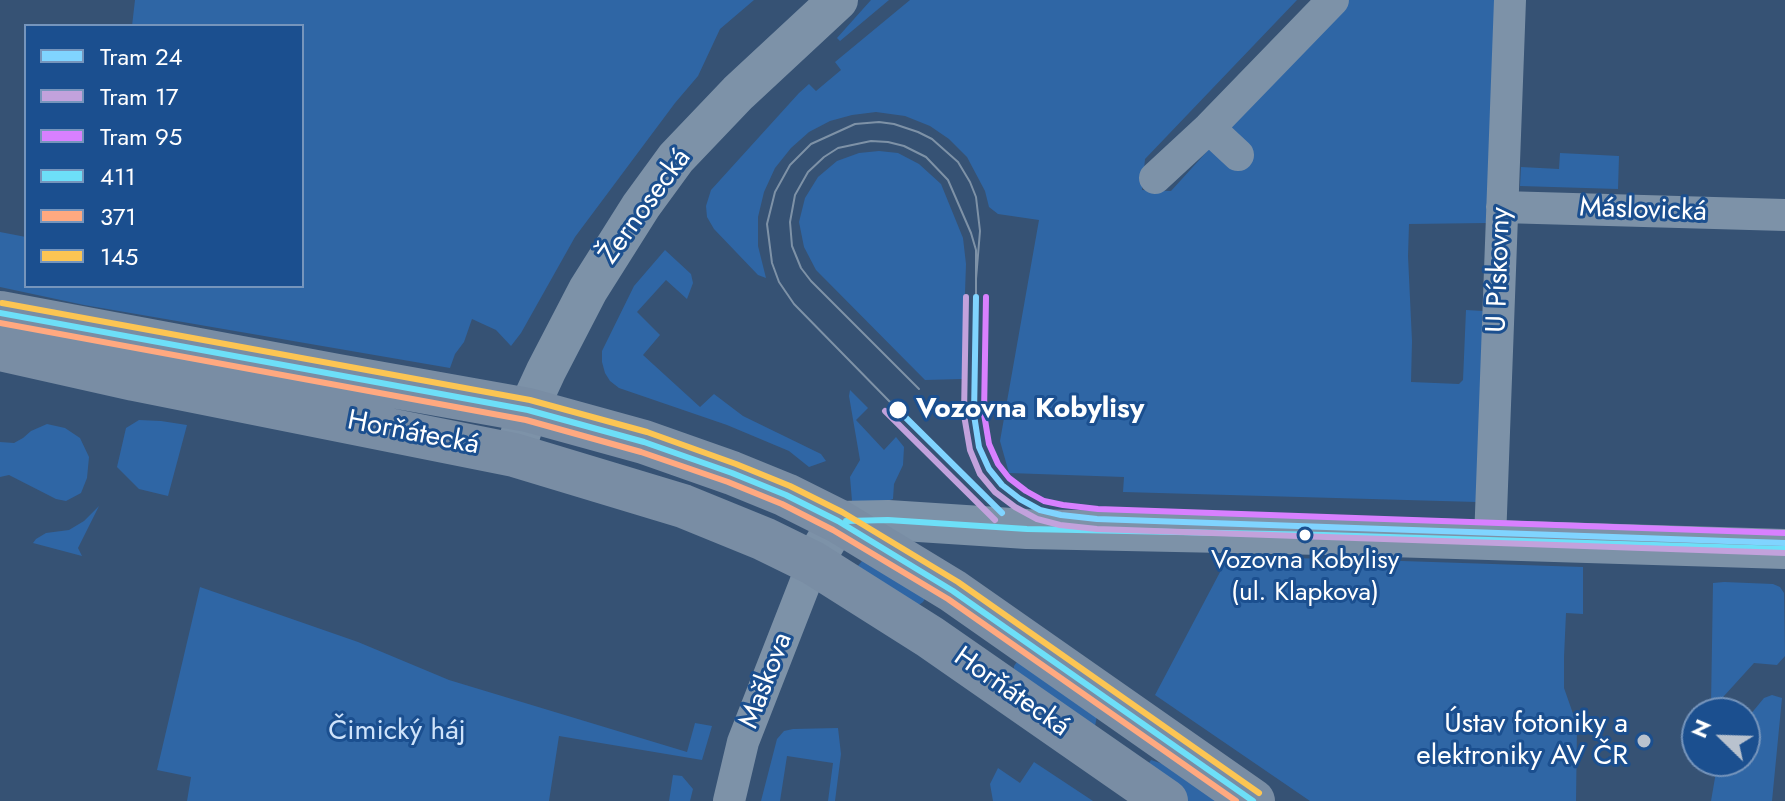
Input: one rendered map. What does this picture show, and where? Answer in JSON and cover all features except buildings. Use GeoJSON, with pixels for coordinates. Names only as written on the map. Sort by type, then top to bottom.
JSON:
{"type":"FeatureCollection","features":[{"type":"Feature","properties":{"kind":"main road","name":"Horňátecká"},"geometry":{"type":"LineString","coordinates":[[0,313],[528,410],[644,442],[784,494],[838,521],[972,603],[1253,801]]}},
{"type":"Feature","properties":{"kind":"main road","name":"Horňátecká"},"geometry":{"type":"LineString","coordinates":[[0,349],[514,455],[683,506],[813,563],[930,637],[1166,801]]}},
{"type":"Feature","properties":{"kind":"street","name":"Žernosecká"},"geometry":{"type":"LineString","coordinates":[[514,455],[528,410],[588,290],[641,206],[676,158],[738,93],[838,0]]}},
{"type":"Feature","properties":{"kind":"street"},"geometry":{"type":"LineString","coordinates":[[1155,178],[1209,128],[1333,0]]}},
{"type":"Feature","properties":{"kind":"street","name":"U Pískovny"},"geometry":{"type":"LineString","coordinates":[[1490,540],[1510,0]]}},
{"type":"Feature","properties":{"kind":"street"},"geometry":{"type":"LineString","coordinates":[[1209,128],[1238,155]]}},
{"type":"Feature","properties":{"kind":"street","name":"Máslovická"},"geometry":{"type":"LineString","coordinates":[[1502,207],[1785,215]]}},
{"type":"Feature","properties":{"kind":"street"},"geometry":{"type":"LineString","coordinates":[[813,563],[838,521],[888,520],[1027,529],[1785,549]]}},
{"type":"Feature","properties":{"kind":"street","name":"Maškova"},"geometry":{"type":"LineString","coordinates":[[729,801],[743,742],[813,563]]}},
{"type":"Feature","properties":{"kind":"green space"},"geometry":{"type":"Polygon","coordinates":[[[135,0],[754,0],[720,29],[698,76],[575,237],[511,346],[496,330],[472,319],[450,368],[84,305],[0,287],[0,232],[24,237],[24,288],[304,288],[304,24],[132,24],[135,0]]]}},
{"type":"Feature","properties":{"kind":"green space"},"geometry":{"type":"Polygon","coordinates":[[[871,0],[889,0],[840,41],[837,38],[871,0]]]}},
{"type":"Feature","properties":{"kind":"green space"},"geometry":{"type":"Polygon","coordinates":[[[910,0],[1297,0],[1145,159],[1142,190],[1171,191],[1349,0],[1496,0],[1487,223],[1409,224],[1411,382],[1459,384],[1463,380],[1466,310],[1483,311],[1477,502],[1123,492],[1124,477],[1009,473],[1000,441],[1039,220],[998,214],[989,207],[985,191],[967,157],[930,126],[905,116],[876,112],[830,121],[809,132],[791,148],[775,168],[764,192],[758,217],[758,246],[766,278],[758,275],[714,229],[707,217],[706,206],[711,190],[799,93],[809,84],[816,91],[841,70],[835,62],[910,0]]]}},
{"type":"Feature","properties":{"kind":"green space"},"geometry":{"type":"Polygon","coordinates":[[[859,153],[898,153],[919,164],[941,184],[963,238],[966,264],[962,379],[925,380],[816,270],[804,247],[799,222],[805,198],[818,177],[837,161],[859,153]]]}},
{"type":"Feature","properties":{"kind":"green space"},"geometry":{"type":"Polygon","coordinates":[[[1560,153],[1619,156],[1618,189],[1520,186],[1521,167],[1559,169],[1560,153]]]}},
{"type":"Feature","properties":{"kind":"green space"},"geometry":{"type":"Polygon","coordinates":[[[665,250],[691,274],[693,283],[687,299],[666,280],[637,312],[660,335],[643,355],[700,407],[714,394],[743,416],[821,454],[826,461],[809,467],[789,451],[727,425],[619,388],[610,381],[602,362],[602,351],[634,286],[665,250]]]}},
{"type":"Feature","properties":{"kind":"green space"},"geometry":{"type":"Polygon","coordinates":[[[850,390],[868,408],[856,420],[884,450],[896,437],[904,447],[903,465],[894,484],[893,499],[869,507],[852,501],[850,477],[860,460],[850,390]]]}},
{"type":"Feature","properties":{"kind":"green space"},"geometry":{"type":"Polygon","coordinates":[[[139,420],[187,425],[168,496],[139,489],[117,467],[126,428],[139,420]]]}},
{"type":"Feature","properties":{"kind":"green space"},"geometry":{"type":"Polygon","coordinates":[[[47,424],[65,428],[80,438],[89,457],[87,478],[81,493],[66,501],[9,475],[0,477],[0,442],[14,443],[47,424]]]}},
{"type":"Feature","properties":{"kind":"green space"},"geometry":{"type":"Polygon","coordinates":[[[99,506],[78,548],[82,556],[33,543],[46,533],[69,530],[99,506]]]}},
{"type":"Feature","properties":{"kind":"green space"},"geometry":{"type":"Polygon","coordinates":[[[865,557],[926,597],[923,602],[916,607],[858,566],[865,557]]]}},
{"type":"Feature","properties":{"kind":"green space"},"geometry":{"type":"Polygon","coordinates":[[[1228,557],[1583,567],[1583,614],[1566,613],[1564,657],[1564,688],[1577,725],[1576,801],[1310,801],[1155,695],[1228,557]]]}},
{"type":"Feature","properties":{"kind":"green space"},"geometry":{"type":"Polygon","coordinates":[[[1713,583],[1773,584],[1784,593],[1785,656],[1777,665],[1754,663],[1723,697],[1711,697],[1713,583]]]}},
{"type":"Feature","properties":{"kind":"green space","name":"Čimický háj"},"geometry":{"type":"Polygon","coordinates":[[[200,587],[358,642],[449,680],[687,752],[695,723],[712,726],[702,760],[559,736],[549,801],[187,801],[191,777],[157,770],[200,587]]]}},
{"type":"Feature","properties":{"kind":"green space"},"geometry":{"type":"Polygon","coordinates":[[[1021,656],[1097,716],[1095,726],[1013,678],[1014,666],[1021,656]]]}},
{"type":"Feature","properties":{"kind":"green space"},"geometry":{"type":"Polygon","coordinates":[[[1772,695],[1782,698],[1772,801],[1711,801],[1715,777],[1761,777],[1761,702],[1772,695]]]}},
{"type":"Feature","properties":{"kind":"green space"},"geometry":{"type":"Polygon","coordinates":[[[838,728],[841,754],[835,801],[828,801],[833,763],[787,756],[780,801],[761,801],[777,739],[784,731],[838,728]]]}},
{"type":"Feature","properties":{"kind":"green space"},"geometry":{"type":"Polygon","coordinates":[[[1151,760],[1181,770],[1229,801],[1187,801],[1144,771],[1151,760]]]}},
{"type":"Feature","properties":{"kind":"green space"},"geometry":{"type":"Polygon","coordinates":[[[1034,762],[1093,801],[993,801],[990,784],[998,768],[1020,783],[1034,762]]]}},
{"type":"Feature","properties":{"kind":"green space"},"geometry":{"type":"Polygon","coordinates":[[[673,775],[682,776],[693,789],[690,801],[669,801],[673,775]]]}},
{"type":"Feature","properties":{"kind":"tram line"},"geometry":{"type":"LineString","coordinates":[[892,404],[794,304],[779,282],[772,263],[767,224],[775,192],[790,165],[811,144],[855,124],[894,124],[932,139],[958,162],[976,197],[980,231],[976,279]]}},
{"type":"Feature","properties":{"kind":"tram line"},"geometry":{"type":"LineString","coordinates":[[919,389],[801,268],[792,246],[790,222],[795,195],[808,172],[838,148],[871,141],[904,146],[926,157],[948,180],[971,233],[976,250],[976,297]]}},
{"type":"Feature","properties":{"kind":"tram line","name":"17"},"geometry":{"type":"LineString","coordinates":[[966,297],[964,415],[970,450],[980,474],[995,492],[1037,519],[1097,529],[1785,553]]}},
{"type":"Feature","properties":{"kind":"tram line","name":"24"},"geometry":{"type":"LineString","coordinates":[[976,297],[974,415],[979,447],[989,469],[1002,485],[1040,510],[1097,519],[1785,543]]}},
{"type":"Feature","properties":{"kind":"tram line","name":"95"},"geometry":{"type":"LineString","coordinates":[[986,297],[984,414],[989,444],[1009,478],[1044,501],[1098,509],[1785,533]]}},
{"type":"Feature","properties":{"kind":"tram line","name":"24"},"geometry":{"type":"LineString","coordinates":[[892,404],[1002,513]]}},
{"type":"Feature","properties":{"kind":"tram line","name":"17"},"geometry":{"type":"LineString","coordinates":[[885,411],[995,520]]}},
{"type":"Feature","properties":{"kind":"transit line","name":"145"},"geometry":{"type":"LineString","coordinates":[[2,303],[530,400],[647,432],[736,464],[842,512],[958,582],[1259,793]]}},
{"type":"Feature","properties":{"kind":"transit line","name":"411"},"geometry":{"type":"LineString","coordinates":[[0,313],[528,410],[644,442],[732,473],[838,521],[953,591],[1253,801]]}},
{"type":"Feature","properties":{"kind":"transit line","name":"371"},"geometry":{"type":"LineString","coordinates":[[0,323],[526,420],[641,452],[728,482],[782,504],[833,530],[948,599],[1236,801]]}},
{"type":"Feature","properties":{"kind":"transit line","name":"411"},"geometry":{"type":"LineString","coordinates":[[846,521],[888,520],[1027,529],[1785,549]]}},
{"type":"Feature","properties":{"kind":"place","name":"Vozovna Kobylisy"},"geometry":{"type":"Point","coordinates":[898,410]}},
{"type":"Feature","properties":{"kind":"place","name":"Vozovna Kobylisy (ul. Klapkova)"},"geometry":{"type":"Point","coordinates":[1305,535]}},
{"type":"Feature","properties":{"kind":"place","name":"Ústav fotoniky a elektroniky AV ČR"},"geometry":{"type":"Point","coordinates":[1644,741]}}]}
